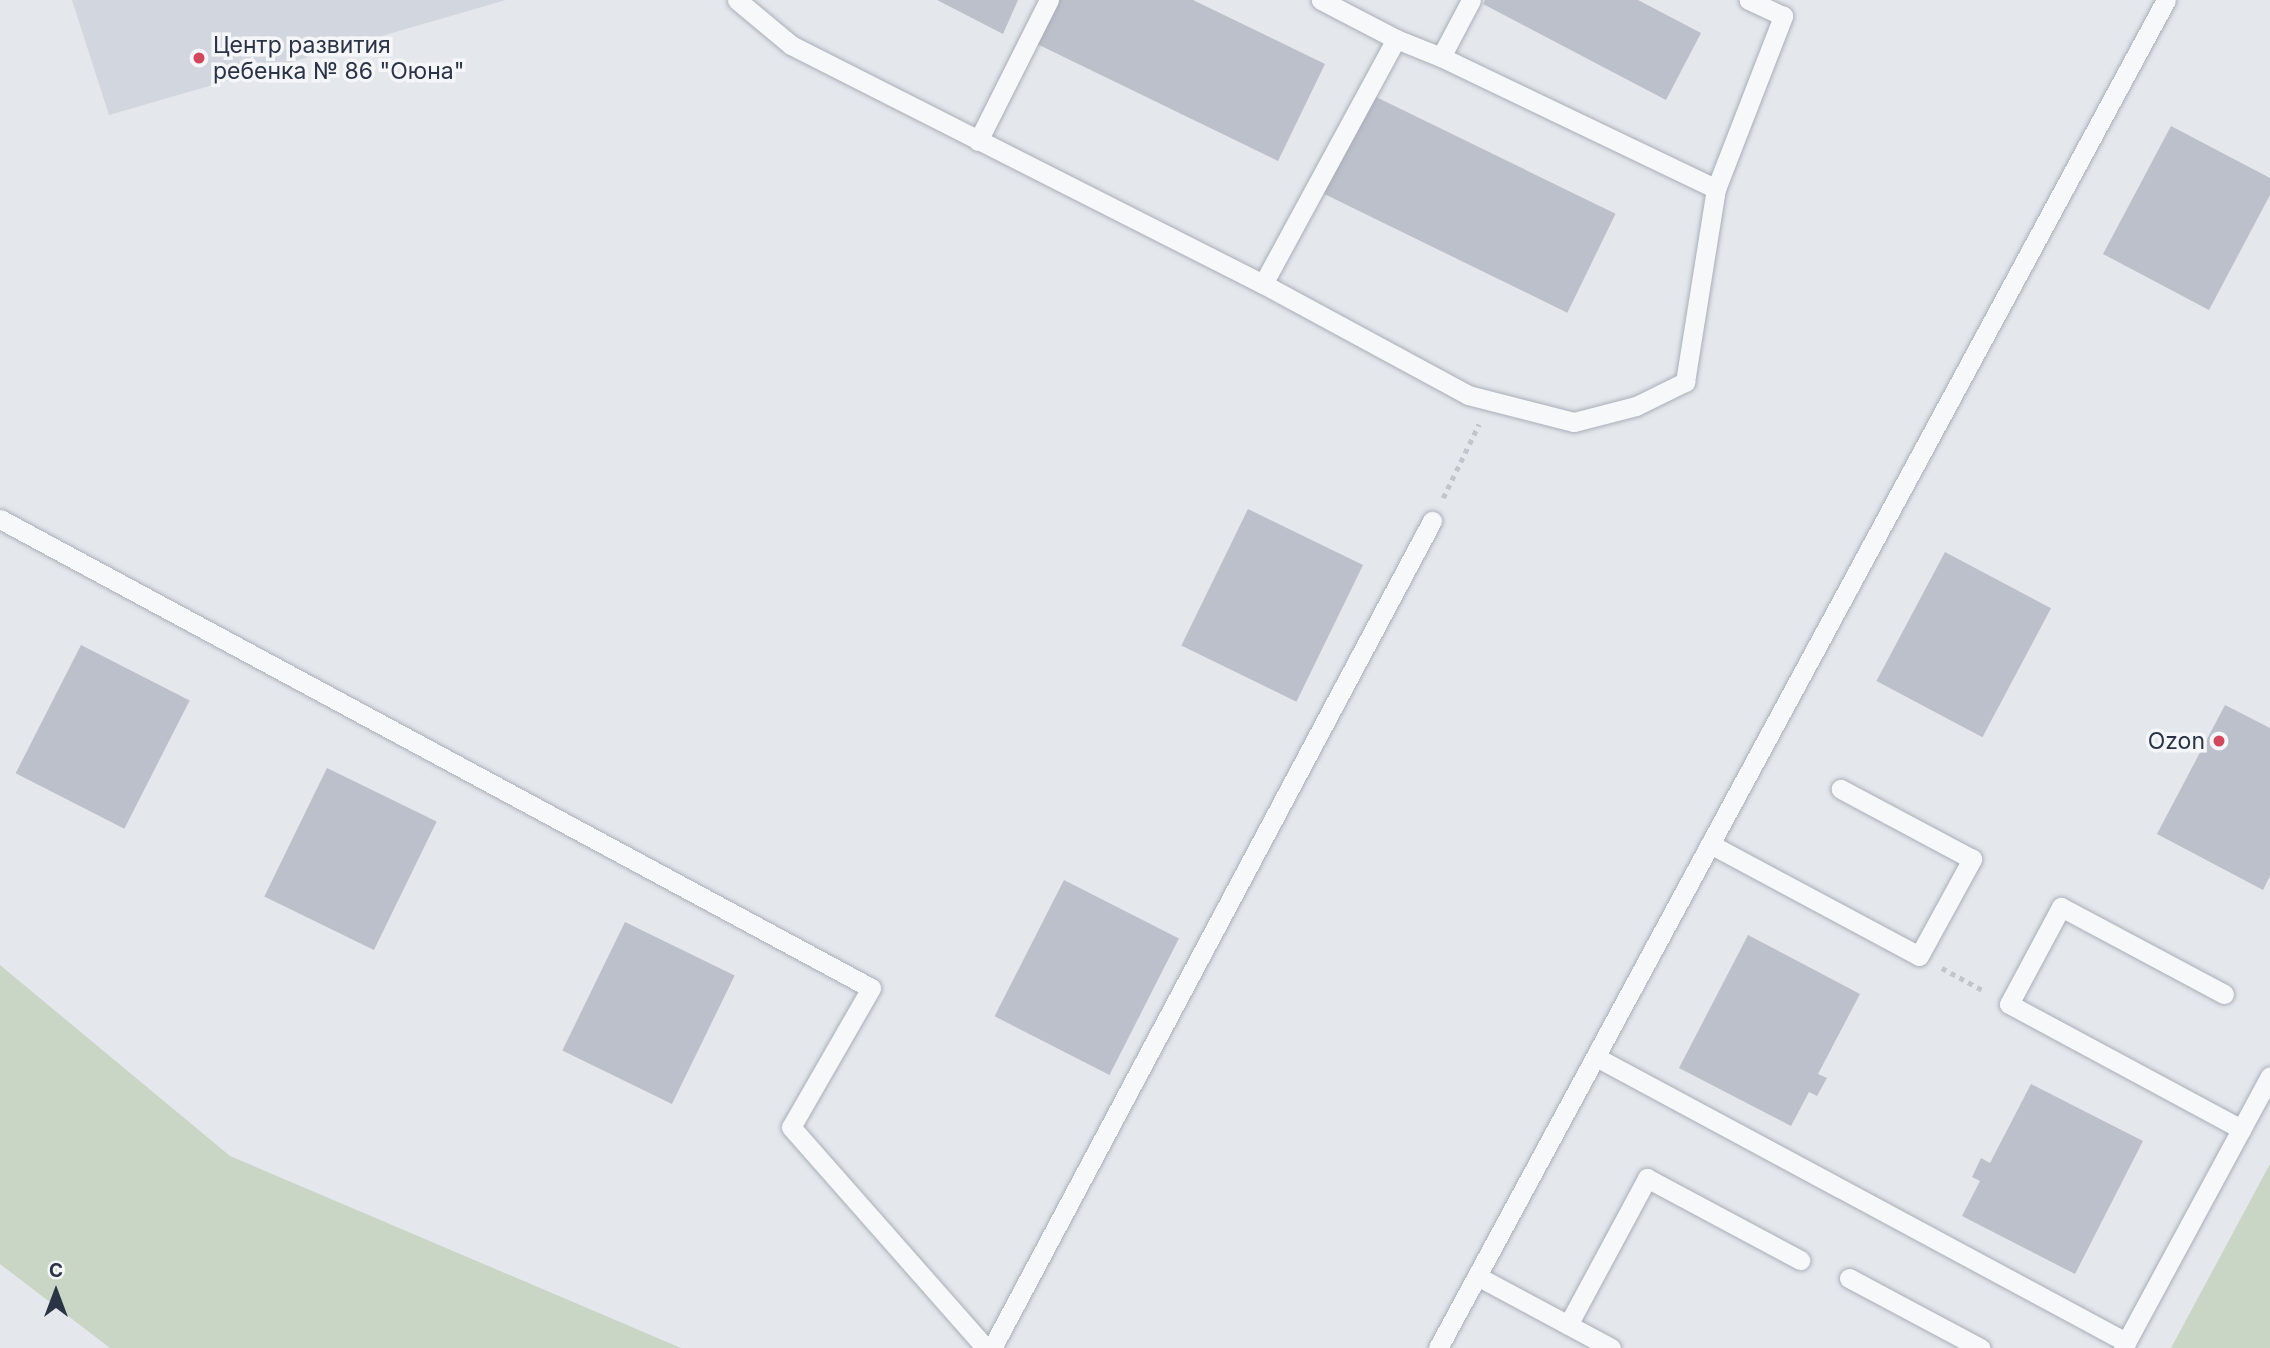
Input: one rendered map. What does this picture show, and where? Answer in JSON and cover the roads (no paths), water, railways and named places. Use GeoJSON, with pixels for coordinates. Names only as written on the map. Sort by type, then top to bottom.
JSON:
{"type":"FeatureCollection","features":[{"type":"Feature","properties":{"kind":"lane"},"geometry":{"type":"LineString","coordinates":[[737,0],[791,45],[1263,284],[1468,395],[1574,422],[1636,406],[1685,382],[1716,189],[1783,16],[1749,0]]}},
{"type":"Feature","properties":{"kind":"lane"},"geometry":{"type":"LineString","coordinates":[[978,141],[1049,0]]}},
{"type":"Feature","properties":{"kind":"lane"},"geometry":{"type":"LineString","coordinates":[[1321,0],[1396,39],[1441,57],[1716,189]]}},
{"type":"Feature","properties":{"kind":"lane"},"geometry":{"type":"LineString","coordinates":[[1441,57],[1471,0]]}},
{"type":"Feature","properties":{"kind":"lane"},"geometry":{"type":"LineString","coordinates":[[1438,1348],[2166,0]]}},
{"type":"Feature","properties":{"kind":"lane"},"geometry":{"type":"LineString","coordinates":[[1263,284],[1396,39]]}},
{"type":"Feature","properties":{"kind":"lane"},"geometry":{"type":"LineString","coordinates":[[0,519],[871,988],[791,1127],[986,1348]]}},
{"type":"Feature","properties":{"kind":"lane"},"geometry":{"type":"LineString","coordinates":[[992,1348],[1432,521]]}},
{"type":"Feature","properties":{"kind":"lane"},"geometry":{"type":"LineString","coordinates":[[1710,844],[1919,956],[1972,859],[1841,789]]}},
{"type":"Feature","properties":{"kind":"lane"},"geometry":{"type":"LineString","coordinates":[[2224,994],[2061,907],[2009,1004],[2241,1129]]}},
{"type":"Feature","properties":{"kind":"lane"},"geometry":{"type":"LineString","coordinates":[[1595,1056],[2125,1345],[2270,1076]]}},
{"type":"Feature","properties":{"kind":"lane"},"geometry":{"type":"LineString","coordinates":[[1568,1325],[1647,1178],[1800,1260]]}},
{"type":"Feature","properties":{"kind":"lane"},"geometry":{"type":"LineString","coordinates":[[1477,1276],[1611,1348]]}},
{"type":"Feature","properties":{"kind":"lane"},"geometry":{"type":"LineString","coordinates":[[1849,1278],[1980,1348]]}},
{"type":"Feature","properties":{"kind":"place","name":"Центр развития ребенка № 86 \"Оюна\""},"geometry":{"type":"Point","coordinates":[199,58]}},
{"type":"Feature","properties":{"kind":"place","name":"Ozon"},"geometry":{"type":"Point","coordinates":[2219,741]}}]}
